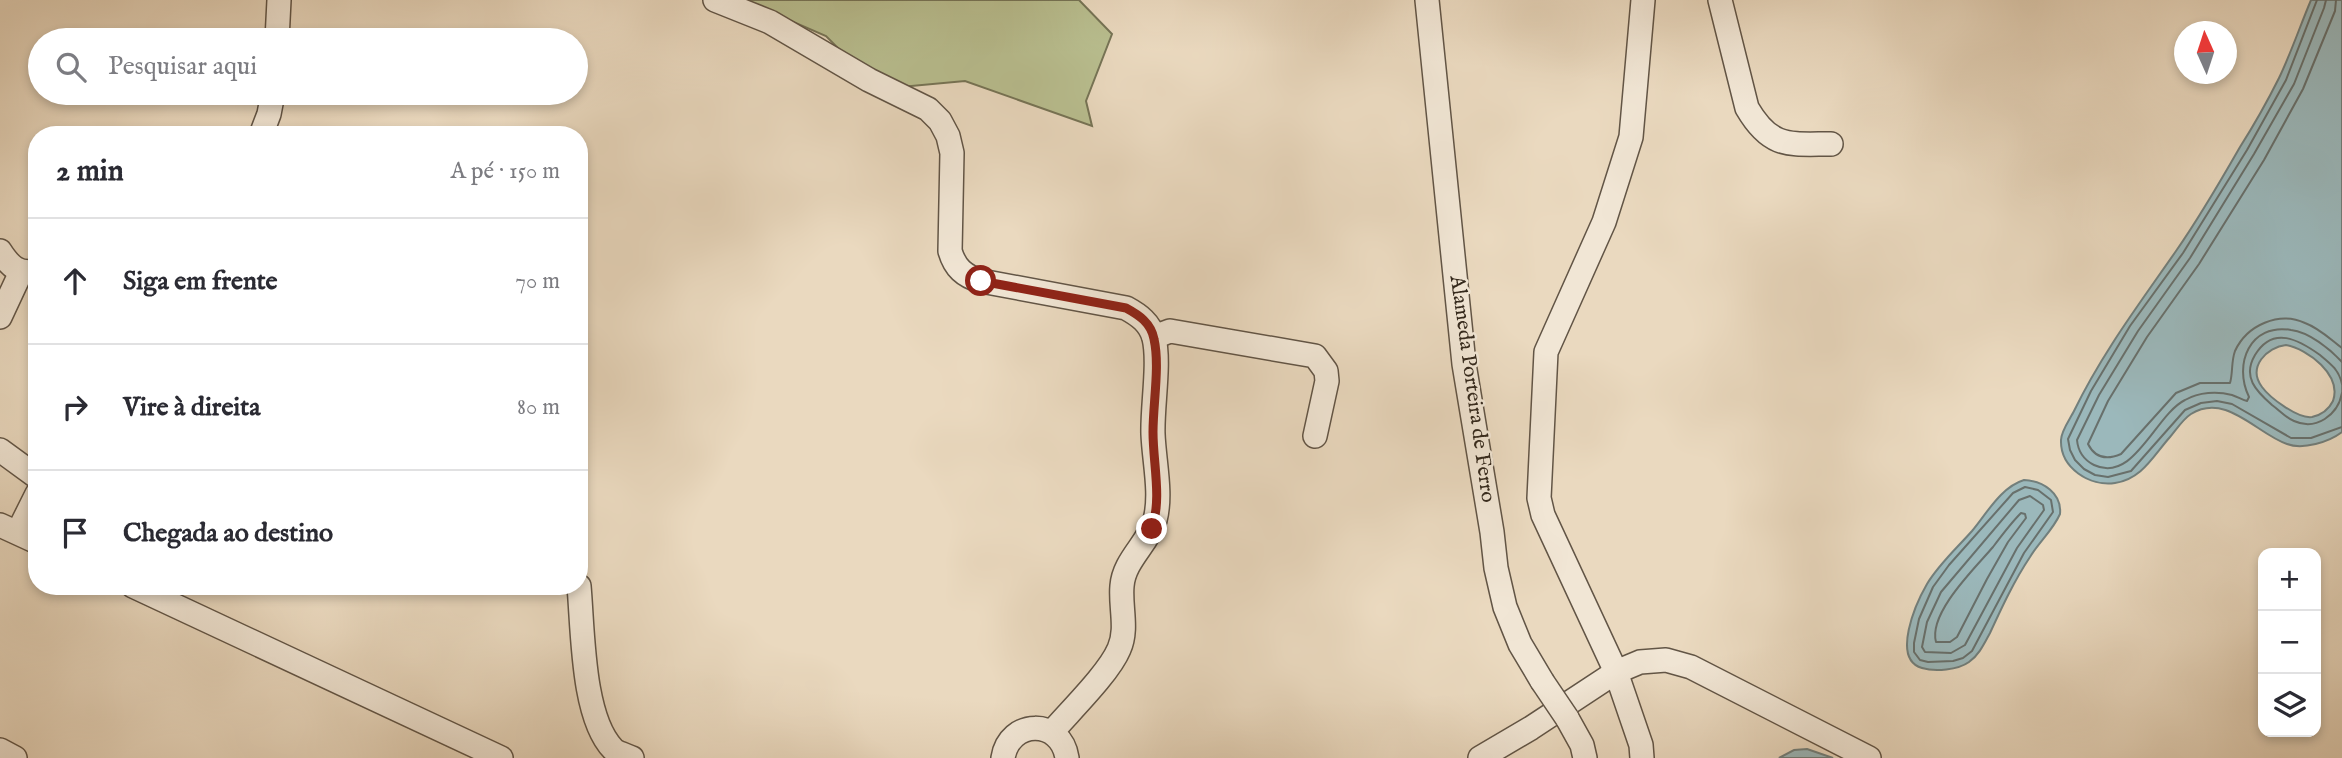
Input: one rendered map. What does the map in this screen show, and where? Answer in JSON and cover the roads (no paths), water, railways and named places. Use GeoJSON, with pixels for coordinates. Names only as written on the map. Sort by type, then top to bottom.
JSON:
{"type":"FeatureCollection","features":[{"type":"Feature","properties":{"kind":"street"},"geometry":{"type":"LineString","coordinates":[[278,28],[279,0]]}},
{"type":"Feature","properties":{"kind":"street"},"geometry":{"type":"LineString","coordinates":[[715,0],[770,22],[869,80],[928,109],[940,121],[948,136],[952,153],[950,251],[953,262],[960,271],[981,281],[1126,308],[1138,314],[1148,324],[1154,337],[1156,516],[1152,529],[1127,566],[1124,576],[1124,633],[1119,650],[1052,733]]}},
{"type":"Feature","properties":{"kind":"street","name":"Alameda Porteira de Ferro"},"geometry":{"type":"LineString","coordinates":[[1427,0],[1464,365],[1496,568],[1505,607],[1520,644],[1567,718],[1582,745],[1585,758]]}},
{"type":"Feature","properties":{"kind":"street"},"geometry":{"type":"LineString","coordinates":[[1642,758],[1641,745],[1616,672],[1544,515],[1539,498],[1546,352],[1604,222],[1631,137],[1643,0]]}},
{"type":"Feature","properties":{"kind":"street"},"geometry":{"type":"LineString","coordinates":[[1720,0],[1747,108],[1756,123],[1785,144],[1831,144]]}},
{"type":"Feature","properties":{"kind":"street"},"geometry":{"type":"LineString","coordinates":[[264,126],[271,105]]}},
{"type":"Feature","properties":{"kind":"street"},"geometry":{"type":"LineString","coordinates":[[0,251],[7,262],[28,271]]}},
{"type":"Feature","properties":{"kind":"street"},"geometry":{"type":"LineString","coordinates":[[0,317],[28,273]]}},
{"type":"Feature","properties":{"kind":"street"},"geometry":{"type":"LineString","coordinates":[[1154,337],[1170,331],[1315,356],[1326,372],[1315,436]]}},
{"type":"Feature","properties":{"kind":"street"},"geometry":{"type":"LineString","coordinates":[[0,450],[28,470]]}},
{"type":"Feature","properties":{"kind":"street"},"geometry":{"type":"LineString","coordinates":[[18,533],[28,512]]}},
{"type":"Feature","properties":{"kind":"street"},"geometry":{"type":"LineString","coordinates":[[152,595],[501,758]]}},
{"type":"Feature","properties":{"kind":"street"},"geometry":{"type":"LineString","coordinates":[[580,595],[590,701],[599,728],[614,750],[632,758]]}},
{"type":"Feature","properties":{"kind":"street"},"geometry":{"type":"LineString","coordinates":[[1480,758],[1541,722],[1616,672],[1640,662],[1666,660],[1691,667],[1869,758]]}},
{"type":"Feature","properties":{"kind":"street"},"geometry":{"type":"LineString","coordinates":[[1003,758],[1005,747],[1017,733],[1034,728],[1052,733],[1064,746],[1067,758]]}},
{"type":"Feature","properties":{"kind":"street"},"geometry":{"type":"LineString","coordinates":[[0,750],[15,758]]}},
{"type":"Feature","properties":{"kind":"water"},"geometry":{"type":"Polygon","coordinates":[[[2311,0],[2342,0],[2342,432],[2316,444],[2293,446],[2229,411],[2204,409],[2185,419],[2146,466],[2133,477],[2115,483],[2087,479],[2078,474],[2066,459],[2061,440],[2064,429],[2109,349],[2193,226],[2270,96],[2311,0]],[[2286,345],[2266,354],[2258,365],[2258,380],[2266,392],[2285,407],[2306,417],[2319,415],[2333,401],[2333,382],[2321,365],[2295,347],[2286,345]]]}},
{"type":"Feature","properties":{"kind":"water"},"geometry":{"type":"Polygon","coordinates":[[[2024,480],[2050,489],[2058,500],[2060,514],[2024,566],[1986,641],[1976,656],[1964,665],[1933,670],[1913,663],[1908,654],[1909,630],[1927,584],[2001,494],[2024,480]]]}},
{"type":"Feature","properties":{"kind":"water"},"geometry":{"type":"Polygon","coordinates":[[[1807,749],[1833,758],[1779,758],[1794,750],[1807,749]]]}}]}
